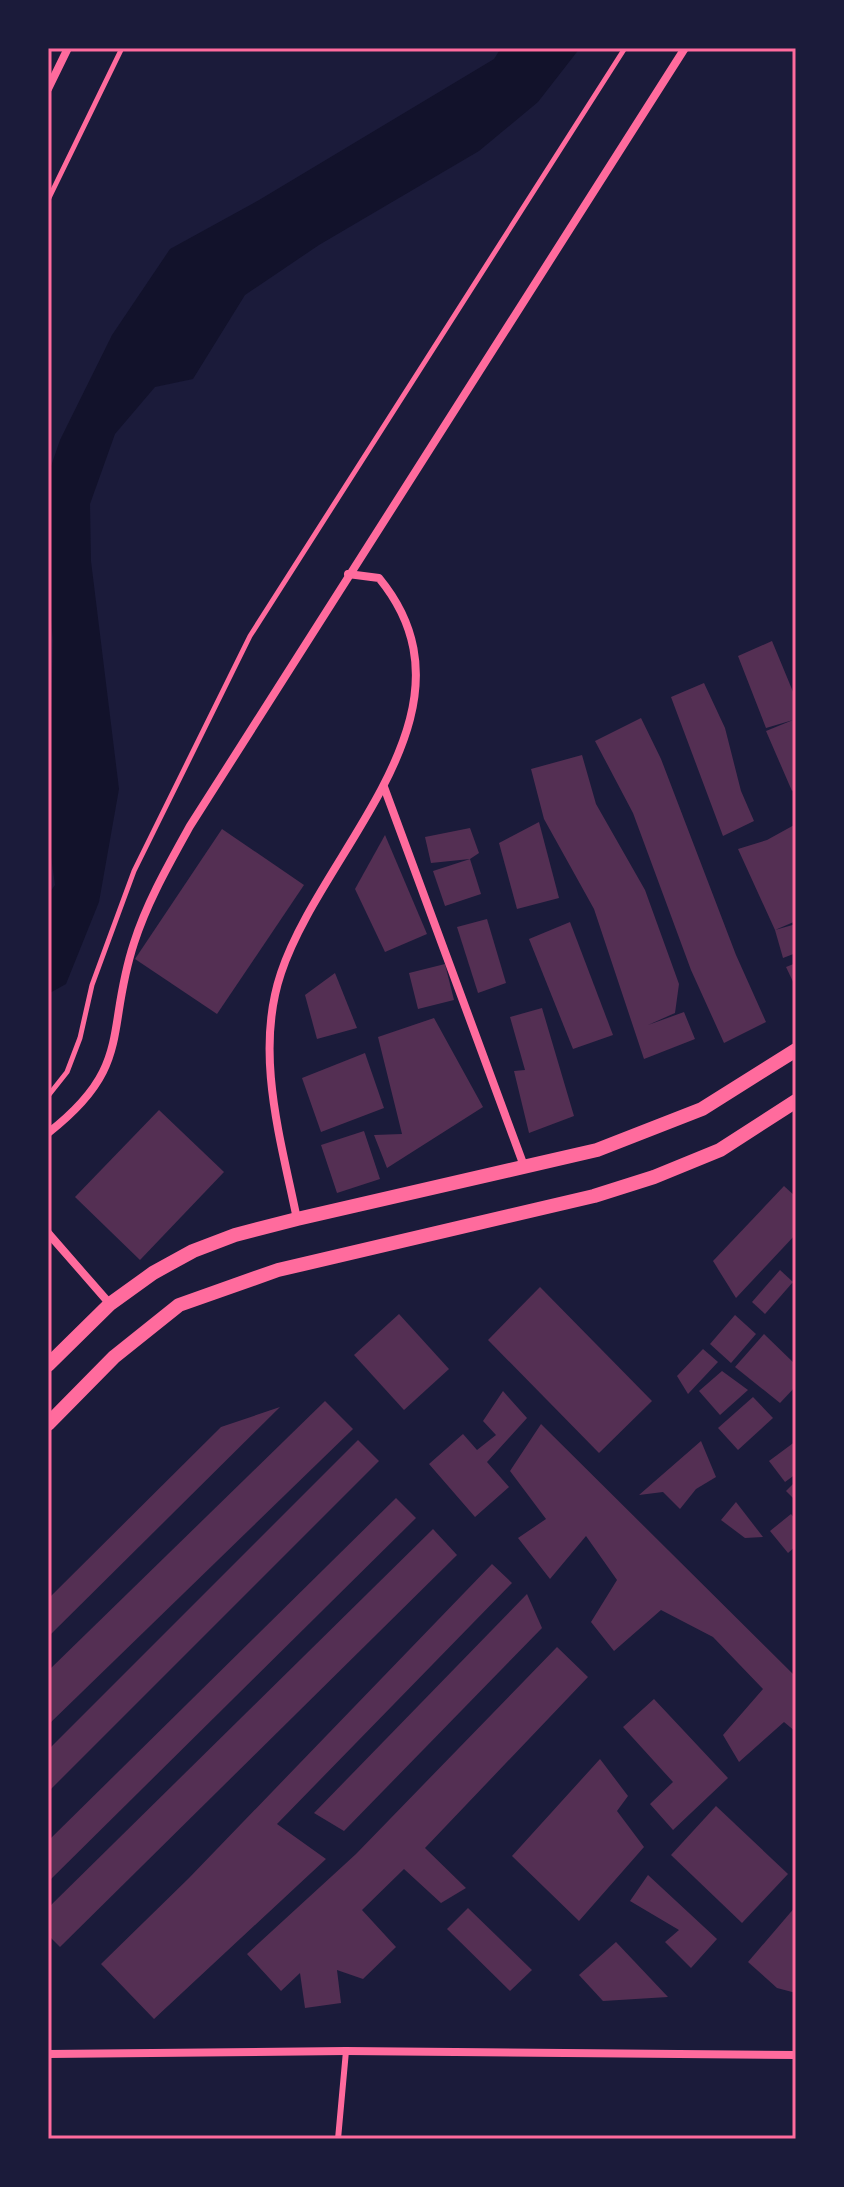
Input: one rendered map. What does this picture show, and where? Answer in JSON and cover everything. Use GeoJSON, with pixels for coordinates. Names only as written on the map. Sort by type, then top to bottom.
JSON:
{"type":"FeatureCollection","features":[{"type":"Feature","properties":{"kind":"street"},"geometry":{"type":"LineString","coordinates":[[48,89],[68,48]]}},
{"type":"Feature","properties":{"kind":"street"},"geometry":{"type":"LineString","coordinates":[[48,1133],[86,1100],[103,1076],[114,1048],[123,981],[134,942],[161,878],[197,814],[685,48]]}},
{"type":"Feature","properties":{"kind":"street"},"geometry":{"type":"LineString","coordinates":[[297,1219],[274,1104],[270,1062],[272,1014],[281,973],[300,931],[384,787],[403,744],[412,707],[415,666],[411,632],[399,603],[379,578],[348,574]]}},
{"type":"Feature","properties":{"kind":"street"},"geometry":{"type":"LineString","coordinates":[[384,787],[524,1166]]}},
{"type":"Feature","properties":{"kind":"street"},"geometry":{"type":"LineString","coordinates":[[48,1365],[110,1304],[153,1273],[193,1251],[235,1235],[297,1219],[597,1150],[702,1109],[796,1050]]}},
{"type":"Feature","properties":{"kind":"street"},"geometry":{"type":"LineString","coordinates":[[48,1424],[126,1346],[179,1305],[278,1270],[594,1196],[654,1177],[720,1150],[796,1101]]}},
{"type":"Feature","properties":{"kind":"street"},"geometry":{"type":"LineString","coordinates":[[48,1233],[110,1304]]}},
{"type":"Feature","properties":{"kind":"street"},"geometry":{"type":"LineString","coordinates":[[48,2054],[346,2051],[796,2055]]}},
{"type":"Feature","properties":{"kind":"lane"},"geometry":{"type":"LineString","coordinates":[[338,2139],[346,2051]]}},
{"type":"Feature","properties":{"kind":"path"},"geometry":{"type":"LineString","coordinates":[[48,200],[122,48]]}},
{"type":"Feature","properties":{"kind":"path"},"geometry":{"type":"LineString","coordinates":[[48,1096],[67,1072],[80,1038],[92,985],[134,871],[250,636],[625,48]]}},
{"type":"Feature","properties":{"kind":"shaded area"},"geometry":{"type":"Polygon","coordinates":[[[501,48],[580,48],[538,102],[479,151],[319,245],[245,295],[193,379],[155,387],[115,434],[90,504],[91,561],[119,789],[99,902],[66,984],[48,994],[48,895],[55,885],[48,834],[53,640],[48,591],[48,475],[60,440],[112,335],[170,249],[259,200],[494,59],[501,48]]]}},
{"type":"Feature","properties":{"kind":"building"},"geometry":{"type":"Polygon","coordinates":[[[772,641],[796,699],[796,789],[792,791],[766,731],[793,720],[766,728],[738,656],[772,641]]]}},
{"type":"Feature","properties":{"kind":"building"},"geometry":{"type":"Polygon","coordinates":[[[704,683],[725,728],[741,791],[754,821],[723,836],[671,697],[704,683]]]}},
{"type":"Feature","properties":{"kind":"building"},"geometry":{"type":"Polygon","coordinates":[[[641,718],[661,759],[736,955],[766,1022],[724,1043],[691,970],[633,813],[595,741],[641,718]]]}},
{"type":"Feature","properties":{"kind":"building"},"geometry":{"type":"Polygon","coordinates":[[[582,755],[596,804],[645,890],[679,984],[675,1013],[648,1025],[684,1012],[695,1039],[644,1059],[594,909],[544,819],[531,769],[582,755]]]}},
{"type":"Feature","properties":{"kind":"building"},"geometry":{"type":"Polygon","coordinates":[[[539,822],[559,898],[517,909],[499,843],[539,822]]]}},
{"type":"Feature","properties":{"kind":"building"},"geometry":{"type":"Polygon","coordinates":[[[796,824],[796,921],[775,930],[738,849],[767,840],[796,824]]]}},
{"type":"Feature","properties":{"kind":"building"},"geometry":{"type":"Polygon","coordinates":[[[470,828],[479,853],[470,859],[431,863],[425,837],[470,828]]]}},
{"type":"Feature","properties":{"kind":"building"},"geometry":{"type":"Polygon","coordinates":[[[222,829],[304,885],[217,1014],[135,959],[222,829]]]}},
{"type":"Feature","properties":{"kind":"building"},"geometry":{"type":"Polygon","coordinates":[[[385,835],[427,934],[385,952],[355,889],[385,835]]]}},
{"type":"Feature","properties":{"kind":"building"},"geometry":{"type":"Polygon","coordinates":[[[470,859],[481,894],[445,906],[433,871],[470,859]]]}},
{"type":"Feature","properties":{"kind":"building"},"geometry":{"type":"Polygon","coordinates":[[[487,919],[506,983],[478,993],[457,927],[487,919]]]}},
{"type":"Feature","properties":{"kind":"building"},"geometry":{"type":"Polygon","coordinates":[[[570,922],[613,1035],[573,1049],[529,939],[570,922]]]}},
{"type":"Feature","properties":{"kind":"building"},"geometry":{"type":"Polygon","coordinates":[[[796,924],[796,953],[783,958],[775,930],[796,924]]]}},
{"type":"Feature","properties":{"kind":"building"},"geometry":{"type":"Polygon","coordinates":[[[796,963],[796,988],[786,967],[796,963]]]}},
{"type":"Feature","properties":{"kind":"building"},"geometry":{"type":"Polygon","coordinates":[[[445,964],[454,1000],[418,1009],[409,973],[445,964]]]}},
{"type":"Feature","properties":{"kind":"building"},"geometry":{"type":"Polygon","coordinates":[[[335,973],[357,1028],[317,1039],[305,995],[335,973]]]}},
{"type":"Feature","properties":{"kind":"building"},"geometry":{"type":"Polygon","coordinates":[[[542,1008],[574,1116],[529,1133],[514,1071],[525,1070],[510,1017],[542,1008]]]}},
{"type":"Feature","properties":{"kind":"building"},"geometry":{"type":"Polygon","coordinates":[[[434,1018],[483,1107],[387,1168],[374,1135],[402,1134],[378,1037],[434,1018]]]}},
{"type":"Feature","properties":{"kind":"building"},"geometry":{"type":"Polygon","coordinates":[[[365,1053],[384,1108],[321,1132],[302,1078],[365,1053]]]}},
{"type":"Feature","properties":{"kind":"building"},"geometry":{"type":"Polygon","coordinates":[[[159,1110],[224,1172],[140,1260],[75,1197],[159,1110]]]}},
{"type":"Feature","properties":{"kind":"building"},"geometry":{"type":"Polygon","coordinates":[[[364,1131],[380,1179],[337,1193],[321,1145],[364,1131]]]}},
{"type":"Feature","properties":{"kind":"building"},"geometry":{"type":"Polygon","coordinates":[[[784,1186],[796,1197],[796,1234],[736,1298],[713,1261],[784,1186]]]}},
{"type":"Feature","properties":{"kind":"building"},"geometry":{"type":"Polygon","coordinates":[[[780,1270],[793,1282],[765,1314],[752,1302],[780,1270]]]}},
{"type":"Feature","properties":{"kind":"building"},"geometry":{"type":"Polygon","coordinates":[[[540,1287],[652,1401],[599,1453],[488,1340],[540,1287]]]}},
{"type":"Feature","properties":{"kind":"building"},"geometry":{"type":"Polygon","coordinates":[[[399,1314],[449,1369],[404,1410],[354,1355],[399,1314]]]}},
{"type":"Feature","properties":{"kind":"building"},"geometry":{"type":"Polygon","coordinates":[[[735,1315],[756,1334],[731,1363],[710,1344],[735,1315]]]}},
{"type":"Feature","properties":{"kind":"building"},"geometry":{"type":"Polygon","coordinates":[[[764,1334],[796,1365],[796,1386],[780,1403],[735,1367],[764,1334]]]}},
{"type":"Feature","properties":{"kind":"building"},"geometry":{"type":"Polygon","coordinates":[[[703,1349],[718,1362],[688,1394],[677,1376],[703,1349]]]}},
{"type":"Feature","properties":{"kind":"building"},"geometry":{"type":"Polygon","coordinates":[[[722,1371],[748,1390],[720,1415],[699,1391],[722,1371]]]}},
{"type":"Feature","properties":{"kind":"building"},"geometry":{"type":"Polygon","coordinates":[[[503,1391],[527,1418],[487,1462],[509,1487],[475,1517],[429,1464],[463,1434],[477,1450],[496,1435],[483,1421],[503,1391]]]}},
{"type":"Feature","properties":{"kind":"building"},"geometry":{"type":"Polygon","coordinates":[[[753,1397],[773,1418],[738,1450],[718,1428],[753,1397]]]}},
{"type":"Feature","properties":{"kind":"building"},"geometry":{"type":"Polygon","coordinates":[[[325,1401],[353,1429],[48,1725],[48,1671],[325,1401]]]}},
{"type":"Feature","properties":{"kind":"building"},"geometry":{"type":"Polygon","coordinates":[[[280,1407],[48,1637],[48,1599],[221,1427],[280,1407]]]}},
{"type":"Feature","properties":{"kind":"building"},"geometry":{"type":"Polygon","coordinates":[[[541,1424],[796,1677],[796,1732],[784,1722],[739,1762],[723,1735],[763,1689],[713,1637],[661,1610],[614,1651],[591,1622],[617,1580],[586,1536],[550,1579],[518,1538],[546,1519],[510,1471],[541,1424]]]}},
{"type":"Feature","properties":{"kind":"building"},"geometry":{"type":"Polygon","coordinates":[[[358,1440],[379,1461],[48,1792],[48,1750],[358,1440]]]}},
{"type":"Feature","properties":{"kind":"building"},"geometry":{"type":"Polygon","coordinates":[[[701,1441],[716,1477],[696,1489],[680,1509],[663,1492],[639,1495],[701,1441]]]}},
{"type":"Feature","properties":{"kind":"building"},"geometry":{"type":"Polygon","coordinates":[[[796,1441],[796,1474],[785,1482],[769,1461],[796,1441]]]}},
{"type":"Feature","properties":{"kind":"building"},"geometry":{"type":"Polygon","coordinates":[[[796,1481],[796,1501],[786,1491],[796,1481]]]}},
{"type":"Feature","properties":{"kind":"building"},"geometry":{"type":"Polygon","coordinates":[[[396,1498],[416,1518],[48,1882],[48,1841],[396,1498]]]}},
{"type":"Feature","properties":{"kind":"building"},"geometry":{"type":"Polygon","coordinates":[[[736,1502],[763,1537],[745,1538],[721,1520],[736,1502]]]}},
{"type":"Feature","properties":{"kind":"building"},"geometry":{"type":"Polygon","coordinates":[[[791,1514],[796,1520],[796,1546],[788,1553],[770,1531],[791,1514]]]}},
{"type":"Feature","properties":{"kind":"building"},"geometry":{"type":"Polygon","coordinates":[[[433,1529],[457,1555],[60,1947],[48,1935],[48,1908],[433,1529]]]}},
{"type":"Feature","properties":{"kind":"building"},"geometry":{"type":"Polygon","coordinates":[[[492,1564],[512,1583],[277,1824],[326,1859],[154,2019],[101,1964],[189,1878],[492,1564]]]}},
{"type":"Feature","properties":{"kind":"building"},"geometry":{"type":"Polygon","coordinates":[[[527,1594],[542,1628],[344,1831],[314,1813],[527,1594]]]}},
{"type":"Feature","properties":{"kind":"building"},"geometry":{"type":"Polygon","coordinates":[[[557,1647],[588,1677],[425,1848],[466,1888],[441,1903],[404,1869],[362,1910],[396,1947],[363,1979],[337,1970],[341,2003],[305,2008],[300,1973],[281,1991],[247,1954],[356,1854],[557,1647]]]}},
{"type":"Feature","properties":{"kind":"building"},"geometry":{"type":"Polygon","coordinates":[[[654,1699],[728,1778],[673,1830],[650,1804],[673,1782],[623,1727],[654,1699]]]}},
{"type":"Feature","properties":{"kind":"building"},"geometry":{"type":"Polygon","coordinates":[[[600,1759],[628,1796],[617,1811],[644,1847],[579,1921],[512,1856],[600,1759]]]}},
{"type":"Feature","properties":{"kind":"building"},"geometry":{"type":"Polygon","coordinates":[[[716,1806],[788,1874],[742,1923],[671,1855],[716,1806]]]}},
{"type":"Feature","properties":{"kind":"building"},"geometry":{"type":"Polygon","coordinates":[[[648,1875],[717,1939],[691,1968],[665,1942],[679,1930],[630,1901],[648,1875]]]}},
{"type":"Feature","properties":{"kind":"building"},"geometry":{"type":"Polygon","coordinates":[[[796,1906],[796,1993],[777,1988],[748,1962],[796,1906]]]}},
{"type":"Feature","properties":{"kind":"building"},"geometry":{"type":"Polygon","coordinates":[[[468,1908],[532,1970],[510,1991],[447,1929],[468,1908]]]}},
{"type":"Feature","properties":{"kind":"building"},"geometry":{"type":"Polygon","coordinates":[[[616,1942],[668,1997],[603,2001],[579,1975],[616,1942]]]}}]}
